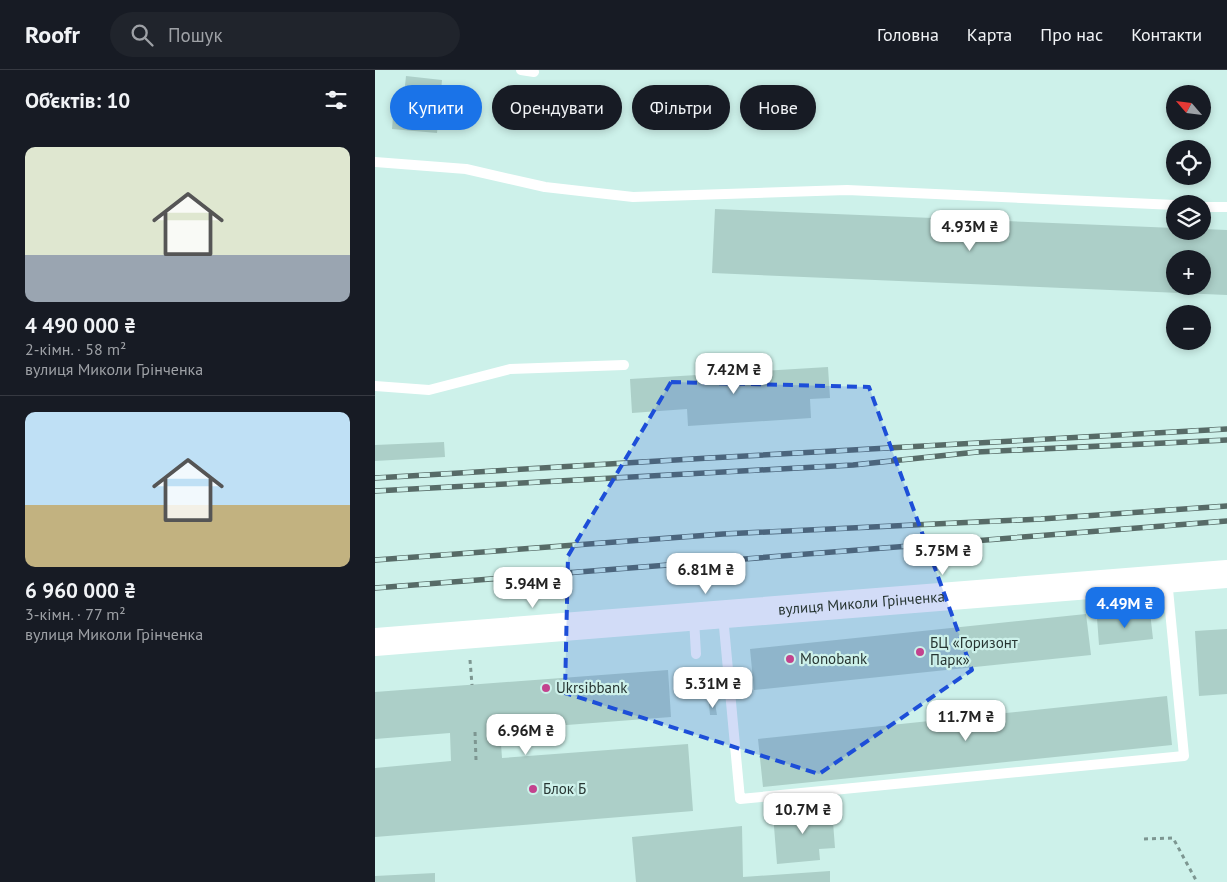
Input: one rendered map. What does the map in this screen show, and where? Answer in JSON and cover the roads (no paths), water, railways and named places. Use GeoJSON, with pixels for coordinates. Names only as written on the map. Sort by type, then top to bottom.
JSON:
{"type":"FeatureCollection","features":[{"type":"Feature","properties":{"kind":"main road","name":"вулиця Миколи Грінченка"},"geometry":{"type":"LineString","coordinates":[[375,642],[1227,574]]}},
{"type":"Feature","properties":{"kind":"lane"},"geometry":{"type":"LineString","coordinates":[[521,70],[533,72]]}},
{"type":"Feature","properties":{"kind":"lane"},"geometry":{"type":"LineString","coordinates":[[375,162],[466,169],[545,186],[633,197],[847,190],[1166,205]]}},
{"type":"Feature","properties":{"kind":"lane"},"geometry":{"type":"LineString","coordinates":[[1211,207],[1227,207]]}},
{"type":"Feature","properties":{"kind":"lane"},"geometry":{"type":"LineString","coordinates":[[375,386],[429,390],[511,369],[624,365]]}},
{"type":"Feature","properties":{"kind":"lane"},"geometry":{"type":"LineString","coordinates":[[723,615],[740,799],[1184,756],[1167,579]]}},
{"type":"Feature","properties":{"kind":"lane"},"geometry":{"type":"LineString","coordinates":[[694,618],[696,654]]}},
{"type":"Feature","properties":{"kind":"railway"},"geometry":{"type":"LineString","coordinates":[[375,478],[1227,429]]}},
{"type":"Feature","properties":{"kind":"railway"},"geometry":{"type":"LineString","coordinates":[[375,491],[853,465],[977,452],[1227,440]]}},
{"type":"Feature","properties":{"kind":"railway"},"geometry":{"type":"LineString","coordinates":[[375,560],[723,534],[1041,519],[1227,506]]}},
{"type":"Feature","properties":{"kind":"railway"},"geometry":{"type":"LineString","coordinates":[[375,588],[1227,521]]}},
{"type":"Feature","properties":{"kind":"place","name":"БЦ «Горизонт Парк»"},"geometry":{"type":"Point","coordinates":[920,652]}},
{"type":"Feature","properties":{"kind":"place","name":"Monobank"},"geometry":{"type":"Point","coordinates":[790,659]}},
{"type":"Feature","properties":{"kind":"place","name":"Ukrsibbank"},"geometry":{"type":"Point","coordinates":[546,688]}},
{"type":"Feature","properties":{"kind":"place","name":"Блок Б"},"geometry":{"type":"Point","coordinates":[533,789]}}]}
